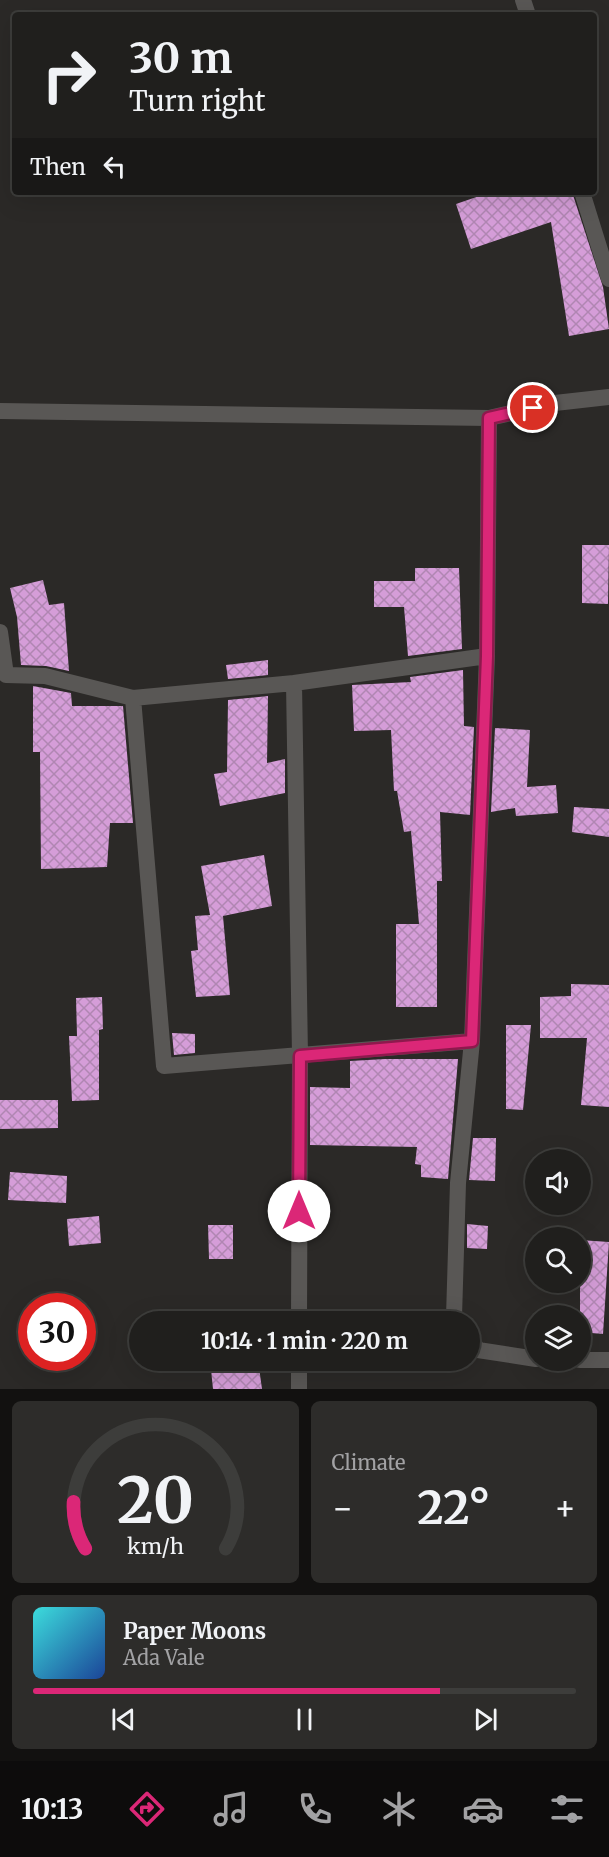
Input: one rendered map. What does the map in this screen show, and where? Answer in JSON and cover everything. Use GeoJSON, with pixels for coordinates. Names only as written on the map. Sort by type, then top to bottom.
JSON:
{"type":"FeatureCollection","features":[{"type":"Feature","properties":{"kind":"street"},"geometry":{"type":"LineString","coordinates":[[583,195],[609,279]]}},
{"type":"Feature","properties":{"kind":"street"},"geometry":{"type":"LineString","coordinates":[[0,411],[489,418],[555,402],[609,398]]}},
{"type":"Feature","properties":{"kind":"street"},"geometry":{"type":"LineString","coordinates":[[454,1311],[458,1183],[472,1041],[487,656],[489,418]]}},
{"type":"Feature","properties":{"kind":"street"},"geometry":{"type":"LineString","coordinates":[[0,632],[6,675],[45,676],[134,698],[294,683],[487,656]]}},
{"type":"Feature","properties":{"kind":"street"},"geometry":{"type":"LineString","coordinates":[[294,683],[300,1056],[299,1311]]}},
{"type":"Feature","properties":{"kind":"street"},"geometry":{"type":"LineString","coordinates":[[134,698],[164,1066],[472,1041]]}},
{"type":"Feature","properties":{"kind":"street"},"geometry":{"type":"LineString","coordinates":[[480,1350],[525,1357]]}},
{"type":"Feature","properties":{"kind":"street"},"geometry":{"type":"LineString","coordinates":[[591,1360],[609,1360]]}},
{"type":"Feature","properties":{"kind":"street"},"geometry":{"type":"LineString","coordinates":[[299,1371],[299,1389]]}},
{"type":"Feature","properties":{"kind":"building"},"geometry":{"type":"Polygon","coordinates":[[[482,195],[573,195],[603,287],[609,329],[569,336],[551,222],[471,249],[456,204],[482,195]]]}},
{"type":"Feature","properties":{"kind":"building"},"geometry":{"type":"Polygon","coordinates":[[[582,545],[609,545],[608,604],[582,603],[582,545]]]}},
{"type":"Feature","properties":{"kind":"building"},"geometry":{"type":"Polygon","coordinates":[[[415,568],[459,568],[462,649],[408,656],[404,607],[374,607],[374,581],[415,581],[415,568]]]}},
{"type":"Feature","properties":{"kind":"building"},"geometry":{"type":"Polygon","coordinates":[[[43,580],[49,605],[64,603],[69,671],[46,666],[21,665],[17,617],[10,588],[43,580]]]}},
{"type":"Feature","properties":{"kind":"building"},"geometry":{"type":"Polygon","coordinates":[[[268,660],[268,675],[228,679],[226,665],[268,660]]]}},
{"type":"Feature","properties":{"kind":"building"},"geometry":{"type":"Polygon","coordinates":[[[463,670],[464,726],[474,727],[470,815],[440,812],[442,881],[437,881],[437,1007],[396,1007],[396,924],[419,924],[411,831],[404,832],[397,791],[394,791],[391,730],[354,731],[352,685],[411,682],[410,677],[463,670]]]}},
{"type":"Feature","properties":{"kind":"building"},"geometry":{"type":"Polygon","coordinates":[[[33,686],[71,693],[72,706],[123,706],[133,823],[110,823],[107,867],[41,869],[40,752],[33,752],[33,686]]]}},
{"type":"Feature","properties":{"kind":"building"},"geometry":{"type":"Polygon","coordinates":[[[268,696],[267,763],[285,759],[285,793],[220,806],[214,774],[227,772],[228,700],[268,696]]]}},
{"type":"Feature","properties":{"kind":"building"},"geometry":{"type":"Polygon","coordinates":[[[495,728],[530,730],[527,787],[556,785],[558,813],[516,816],[515,808],[491,812],[495,728]]]}},
{"type":"Feature","properties":{"kind":"building"},"geometry":{"type":"Polygon","coordinates":[[[574,807],[609,809],[609,837],[572,832],[574,807]]]}},
{"type":"Feature","properties":{"kind":"building"},"geometry":{"type":"Polygon","coordinates":[[[264,855],[272,906],[223,916],[230,995],[196,997],[191,951],[198,950],[195,916],[210,915],[201,866],[264,855]]]}},
{"type":"Feature","properties":{"kind":"building"},"geometry":{"type":"Polygon","coordinates":[[[571,984],[609,985],[609,1107],[581,1105],[587,1038],[540,1038],[540,997],[571,996],[571,984]]]}},
{"type":"Feature","properties":{"kind":"building"},"geometry":{"type":"Polygon","coordinates":[[[102,997],[103,1029],[99,1030],[99,1100],[72,1101],[69,1036],[77,1036],[76,998],[102,997]]]}},
{"type":"Feature","properties":{"kind":"building"},"geometry":{"type":"Polygon","coordinates":[[[506,1025],[531,1025],[523,1110],[506,1109],[506,1025]]]}},
{"type":"Feature","properties":{"kind":"building"},"geometry":{"type":"Polygon","coordinates":[[[172,1033],[195,1034],[195,1053],[174,1055],[172,1033]]]}},
{"type":"Feature","properties":{"kind":"building"},"geometry":{"type":"Polygon","coordinates":[[[458,1059],[448,1179],[421,1177],[421,1165],[415,1164],[417,1147],[310,1145],[310,1087],[350,1088],[350,1061],[458,1059]]]}},
{"type":"Feature","properties":{"kind":"building"},"geometry":{"type":"Polygon","coordinates":[[[0,1100],[58,1100],[58,1128],[0,1129],[0,1100]]]}},
{"type":"Feature","properties":{"kind":"building"},"geometry":{"type":"Polygon","coordinates":[[[473,1138],[496,1138],[495,1181],[469,1180],[473,1138]]]}},
{"type":"Feature","properties":{"kind":"building"},"geometry":{"type":"Polygon","coordinates":[[[10,1172],[67,1176],[66,1203],[8,1200],[10,1172]]]}},
{"type":"Feature","properties":{"kind":"building"},"geometry":{"type":"Polygon","coordinates":[[[99,1216],[101,1243],[69,1246],[67,1219],[99,1216]]]}},
{"type":"Feature","properties":{"kind":"building"},"geometry":{"type":"Polygon","coordinates":[[[467,1224],[488,1226],[487,1249],[467,1248],[467,1224]]]}},
{"type":"Feature","properties":{"kind":"building"},"geometry":{"type":"Polygon","coordinates":[[[208,1225],[233,1225],[233,1259],[209,1259],[208,1225]]]}},
{"type":"Feature","properties":{"kind":"building"},"geometry":{"type":"Polygon","coordinates":[[[591,1241],[609,1242],[603,1334],[591,1333],[591,1305],[580,1305],[580,1293],[591,1293],[591,1241]]]}},
{"type":"Feature","properties":{"kind":"building"},"geometry":{"type":"Polygon","coordinates":[[[211,1371],[260,1371],[262,1389],[213,1389],[211,1371]]]}},
{"type":"Feature","properties":{"kind":"route"},"geometry":{"type":"LineString","coordinates":[[299,1211],[300,1056],[472,1041],[487,656],[489,418],[533,408]]}}]}
